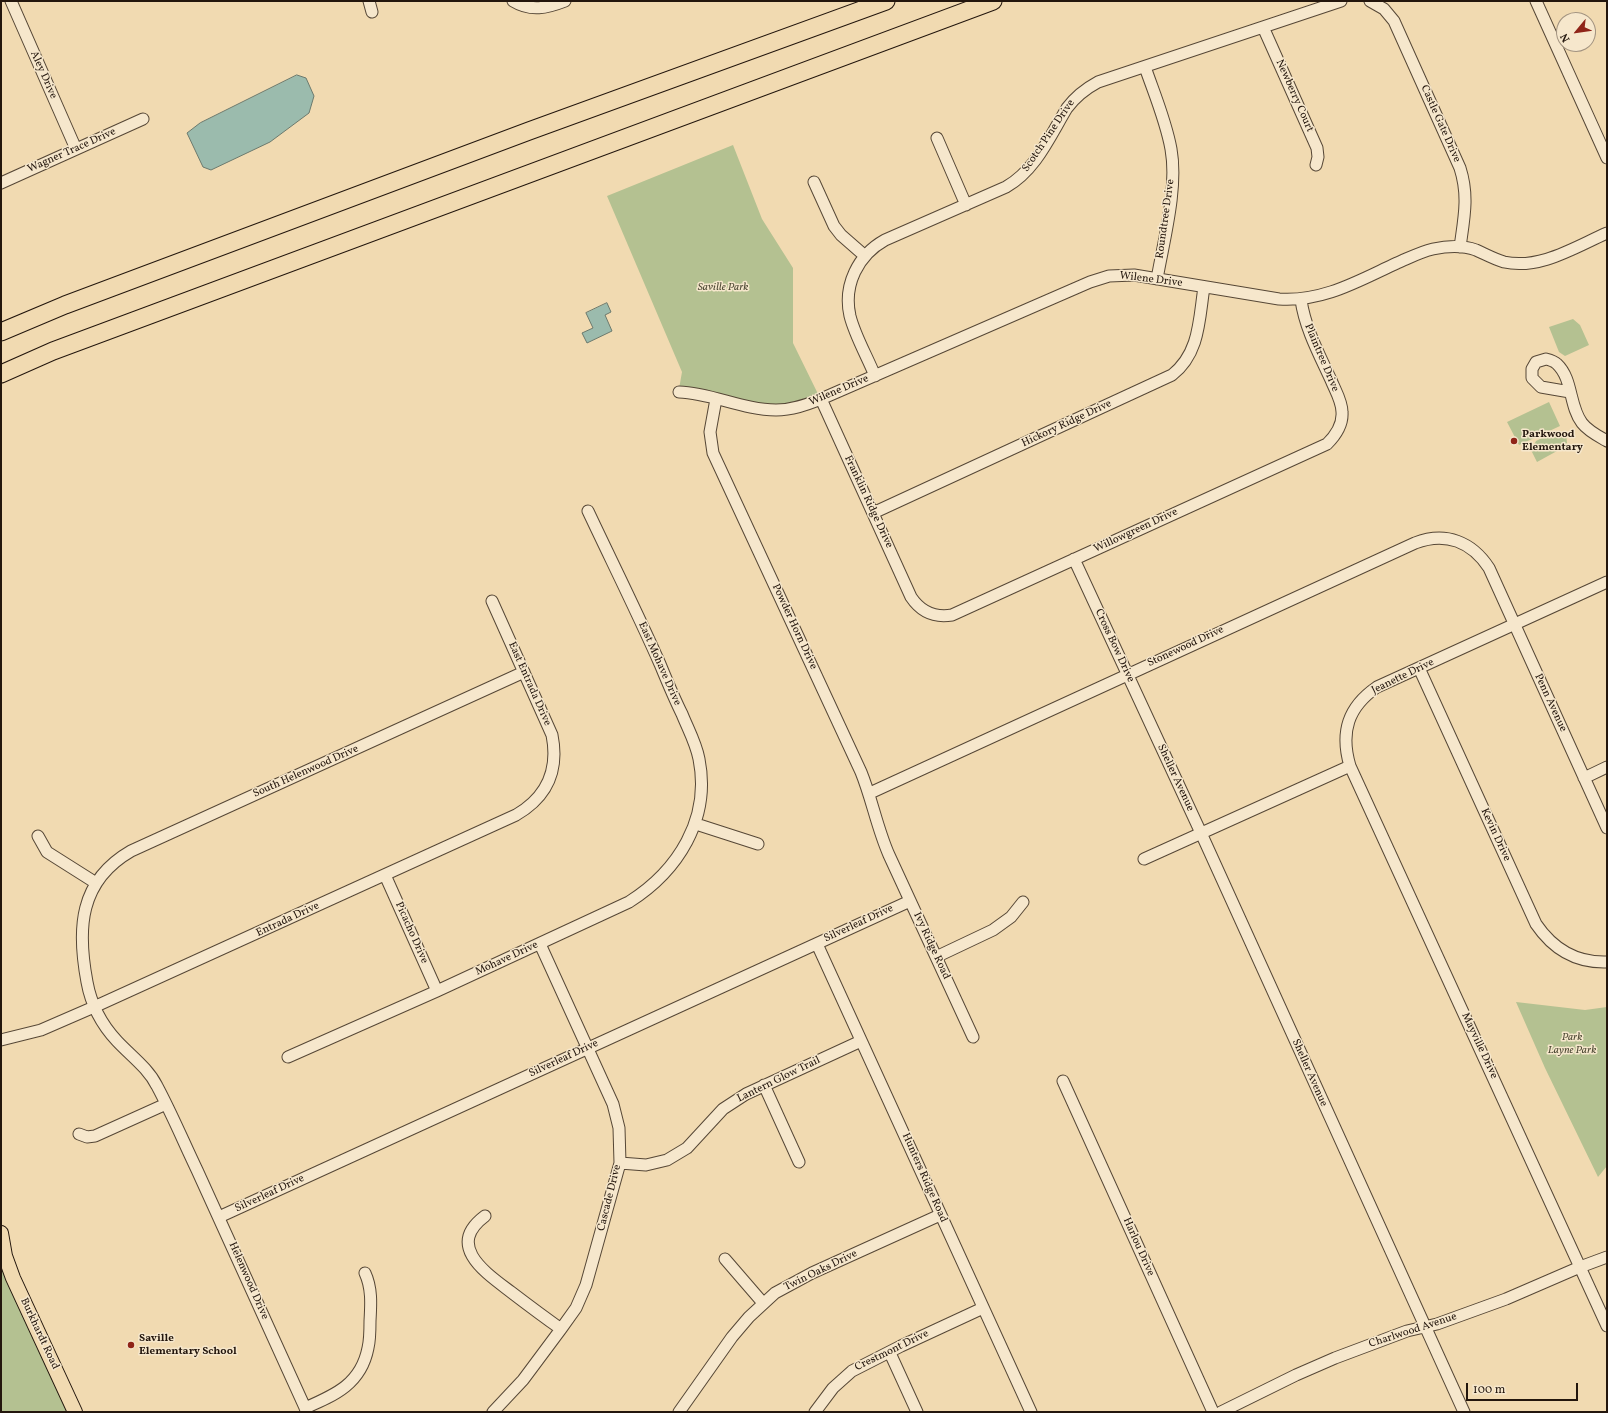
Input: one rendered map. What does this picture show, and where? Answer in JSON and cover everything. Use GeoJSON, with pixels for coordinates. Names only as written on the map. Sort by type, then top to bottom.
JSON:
{"type":"FeatureCollection","features":[{"type":"Feature","properties":{"kind":"highway"},"geometry":{"type":"LineString","coordinates":[[1,332],[65,305],[522,134],[886,1]]}},
{"type":"Feature","properties":{"kind":"highway"},"geometry":{"type":"LineString","coordinates":[[1,374],[53,350],[993,1]]}},
{"type":"Feature","properties":{"kind":"main road","name":"Burkhardt Road"},"geometry":{"type":"LineString","coordinates":[[1,1233],[5,1256],[12,1278],[75,1412]]}},
{"type":"Feature","properties":{"kind":"street","name":"Aley Drive"},"geometry":{"type":"LineString","coordinates":[[11,1],[76,149]]}},
{"type":"Feature","properties":{"kind":"street"},"geometry":{"type":"LineString","coordinates":[[513,1],[523,6],[540,9],[565,1]]}},
{"type":"Feature","properties":{"kind":"street","name":"Scotch Pine Drive"},"geometry":{"type":"LineString","coordinates":[[875,376],[853,326],[849,306],[849,293],[852,279],[865,256],[874,247],[885,240],[1006,187],[1020,178],[1034,163],[1067,108],[1081,92],[1098,82],[1341,1]]}},
{"type":"Feature","properties":{"kind":"street","name":"Castle Gate Drive"},"geometry":{"type":"LineString","coordinates":[[1370,1],[1384,8],[1394,21],[1462,175],[1466,200],[1460,247]]}},
{"type":"Feature","properties":{"kind":"street"},"geometry":{"type":"LineString","coordinates":[[1536,1],[1607,158]]}},
{"type":"Feature","properties":{"kind":"street","name":"Newberry Court"},"geometry":{"type":"LineString","coordinates":[[1263,27],[1317,148],[1318,157],[1316,165]]}},
{"type":"Feature","properties":{"kind":"street","name":"Roundtree Drive"},"geometry":{"type":"LineString","coordinates":[[1145,67],[1167,134],[1172,165],[1172,186],[1158,279]]}},
{"type":"Feature","properties":{"kind":"street","name":"Wagner Trace Drive"},"geometry":{"type":"LineString","coordinates":[[1,183],[143,119]]}},
{"type":"Feature","properties":{"kind":"street"},"geometry":{"type":"LineString","coordinates":[[937,138],[966,205]]}},
{"type":"Feature","properties":{"kind":"street"},"geometry":{"type":"LineString","coordinates":[[814,182],[834,226],[841,235],[865,256]]}},
{"type":"Feature","properties":{"kind":"street","name":"Wilene Drive"},"geometry":{"type":"LineString","coordinates":[[679,392],[695,392],[716,399],[754,408],[776,410],[798,407],[875,376],[1090,282],[1116,275],[1134,275],[1279,299],[1301,300],[1333,292],[1424,251],[1442,247],[1460,247],[1475,250],[1505,262],[1519,264],[1533,263],[1552,258],[1607,232]]}},
{"type":"Feature","properties":{"kind":"street","name":"Hickory Ridge Drive"},"geometry":{"type":"LineString","coordinates":[[874,513],[1172,375],[1185,363],[1194,347],[1204,287]]}},
{"type":"Feature","properties":{"kind":"street","name":"Plaintree Drive"},"geometry":{"type":"LineString","coordinates":[[1301,300],[1305,322],[1341,404],[1342,417]]}},
{"type":"Feature","properties":{"kind":"street"},"geometry":{"type":"LineString","coordinates":[[1570,392],[1574,408],[1582,424],[1594,434],[1607,441]]}},
{"type":"Feature","properties":{"kind":"street","name":"Powder Horn Drive"},"geometry":{"type":"LineString","coordinates":[[716,399],[710,432],[713,453],[870,793],[882,839],[889,855]]}},
{"type":"Feature","properties":{"kind":"street","name":"Franklin Ridge Drive"},"geometry":{"type":"LineString","coordinates":[[821,399],[916,604]]}},
{"type":"Feature","properties":{"kind":"street","name":"Willowgreen Drive"},"geometry":{"type":"LineString","coordinates":[[916,604],[932,615],[952,615],[1322,446],[1333,438],[1340,426],[1342,417]]}},
{"type":"Feature","properties":{"kind":"street","name":"East Mohave Drive"},"geometry":{"type":"LineString","coordinates":[[588,510],[647,634],[693,738],[700,770],[700,792],[696,824]]}},
{"type":"Feature","properties":{"kind":"street","name":"Stonewood Drive"},"geometry":{"type":"LineString","coordinates":[[870,793],[1422,540],[1443,538],[1467,545],[1481,557],[1493,578]]}},
{"type":"Feature","properties":{"kind":"street","name":"Cross Bow Drive"},"geometry":{"type":"LineString","coordinates":[[1074,559],[1154,734]]}},
{"type":"Feature","properties":{"kind":"street","name":"Penn Avenue"},"geometry":{"type":"LineString","coordinates":[[1493,578],[1607,828]]}},
{"type":"Feature","properties":{"kind":"street","name":"Jeanette Drive"},"geometry":{"type":"LineString","coordinates":[[1350,766],[1347,755],[1346,736],[1350,717],[1354,709],[1366,695],[1377,687],[1607,582]]}},
{"type":"Feature","properties":{"kind":"street","name":"East Entrada Drive"},"geometry":{"type":"LineString","coordinates":[[492,601],[552,735],[555,748],[552,770]]}},
{"type":"Feature","properties":{"kind":"street","name":"Kevin Drive"},"geometry":{"type":"LineString","coordinates":[[1419,668],[1536,924],[1550,941],[1567,954],[1588,961],[1607,962]]}},
{"type":"Feature","properties":{"kind":"street","name":"South Helenwood Drive"},"geometry":{"type":"LineString","coordinates":[[94,1007],[87,982],[82,932],[86,904],[96,883],[111,865],[131,851],[524,672]]}},
{"type":"Feature","properties":{"kind":"street","name":"Sheller Avenue"},"geometry":{"type":"LineString","coordinates":[[1154,734],[1201,833],[1424,1327],[1464,1412]]}},
{"type":"Feature","properties":{"kind":"street"},"geometry":{"type":"LineString","coordinates":[[1144,859],[1350,766]]}},
{"type":"Feature","properties":{"kind":"street","name":"Mayville Drive"},"geometry":{"type":"LineString","coordinates":[[1350,766],[1607,1326]]}},
{"type":"Feature","properties":{"kind":"street"},"geometry":{"type":"LineString","coordinates":[[1584,778],[1607,767]]}},
{"type":"Feature","properties":{"kind":"street","name":"Entrada Drive"},"geometry":{"type":"LineString","coordinates":[[1,1040],[41,1030],[94,1007],[526,810],[543,792],[552,770]]}},
{"type":"Feature","properties":{"kind":"street"},"geometry":{"type":"LineString","coordinates":[[696,824],[758,844]]}},
{"type":"Feature","properties":{"kind":"street","name":"Mohave Drive"},"geometry":{"type":"LineString","coordinates":[[288,1057],[437,991],[629,902],[645,891],[661,876],[678,856],[696,824]]}},
{"type":"Feature","properties":{"kind":"street"},"geometry":{"type":"LineString","coordinates":[[38,836],[47,852],[96,883]]}},
{"type":"Feature","properties":{"kind":"street","name":"Ivy Ridge Road"},"geometry":{"type":"LineString","coordinates":[[889,855],[973,1037]]}},
{"type":"Feature","properties":{"kind":"street","name":"Picacho Drive"},"geometry":{"type":"LineString","coordinates":[[385,875],[437,991]]}},
{"type":"Feature","properties":{"kind":"street","name":"Silverleaf Drive"},"geometry":{"type":"LineString","coordinates":[[219,1217],[910,901]]}},
{"type":"Feature","properties":{"kind":"street"},"geometry":{"type":"LineString","coordinates":[[936,956],[1004,924],[1023,902]]}},
{"type":"Feature","properties":{"kind":"street","name":"Cascade Drive"},"geometry":{"type":"LineString","coordinates":[[493,1412],[522,1380],[576,1308],[586,1285],[620,1163],[619,1128],[613,1104],[540,944]]}},
{"type":"Feature","properties":{"kind":"street","name":"Hunters Ridge Road"},"geometry":{"type":"LineString","coordinates":[[817,944],[1031,1412]]}},
{"type":"Feature","properties":{"kind":"street","name":"Helenwood Drive"},"geometry":{"type":"LineString","coordinates":[[94,1007],[111,1034],[149,1073],[157,1085],[219,1217],[306,1410]]}},
{"type":"Feature","properties":{"kind":"street","name":"Lantern Glow Trail"},"geometry":{"type":"LineString","coordinates":[[620,1163],[646,1165],[658,1164],[672,1158],[686,1148],[724,1109],[746,1094],[861,1041]]}},
{"type":"Feature","properties":{"kind":"street","name":"Harlou Drive"},"geometry":{"type":"LineString","coordinates":[[1062,1081],[1213,1412]]}},
{"type":"Feature","properties":{"kind":"street"},"geometry":{"type":"LineString","coordinates":[[764,1085],[799,1162]]}},
{"type":"Feature","properties":{"kind":"street"},"geometry":{"type":"LineString","coordinates":[[79,1134],[87,1137],[95,1136],[166,1104]]}},
{"type":"Feature","properties":{"kind":"street","name":"Twin Oaks Drive"},"geometry":{"type":"LineString","coordinates":[[679,1412],[732,1337],[763,1303],[788,1285],[812,1273],[940,1215]]}},
{"type":"Feature","properties":{"kind":"street"},"geometry":{"type":"LineString","coordinates":[[485,1216],[472,1227],[468,1238],[468,1244],[479,1267],[561,1329]]}},
{"type":"Feature","properties":{"kind":"street","name":"Charlwood Avenue"},"geometry":{"type":"LineString","coordinates":[[1221,1412],[1296,1375],[1335,1358],[1407,1331],[1424,1327],[1506,1299],[1607,1257]]}},
{"type":"Feature","properties":{"kind":"street"},"geometry":{"type":"LineString","coordinates":[[725,1259],[763,1303]]}},
{"type":"Feature","properties":{"kind":"street"},"geometry":{"type":"LineString","coordinates":[[306,1410],[349,1384],[359,1372],[365,1359],[369,1347],[371,1303],[370,1288],[365,1273]]}},
{"type":"Feature","properties":{"kind":"street","name":"Crestmont Drive"},"geometry":{"type":"LineString","coordinates":[[815,1412],[833,1388],[842,1379],[863,1365],[983,1308]]}},
{"type":"Feature","properties":{"kind":"street"},"geometry":{"type":"LineString","coordinates":[[890,1352],[917,1412]]}},
{"type":"Feature","properties":{"kind":"green space","name":"Saville Park"},"geometry":{"type":"Polygon","coordinates":[[[733,145],[762,219],[793,268],[793,343],[819,396],[807,401],[776,406],[679,389],[682,372],[607,196],[733,145]]]}},
{"type":"Feature","properties":{"kind":"green space"},"geometry":{"type":"Polygon","coordinates":[[[1573,319],[1580,325],[1589,345],[1565,356],[1559,352],[1549,327],[1573,319]]]}},
{"type":"Feature","properties":{"kind":"green space"},"geometry":{"type":"Polygon","coordinates":[[[1549,402],[1560,426],[1519,445],[1507,422],[1549,402]]]}},
{"type":"Feature","properties":{"kind":"green space"},"geometry":{"type":"Polygon","coordinates":[[[1556,431],[1566,433],[1567,443],[1557,451],[1537,462],[1531,450],[1536,441],[1556,431]]]}},
{"type":"Feature","properties":{"kind":"green space","name":"Park Layne Park"},"geometry":{"type":"Polygon","coordinates":[[[1516,1002],[1585,1010],[1607,1007],[1607,1166],[1598,1177],[1545,1068],[1516,1002]]]}},
{"type":"Feature","properties":{"kind":"green space"},"geometry":{"type":"Polygon","coordinates":[[[1,1258],[75,1412],[1,1412],[1,1258]]]}},
{"type":"Feature","properties":{"kind":"shaded area"},"geometry":{"type":"Polygon","coordinates":[[[297,75],[306,78],[314,96],[309,113],[270,142],[211,170],[203,167],[187,133],[200,123],[297,75]]]}},
{"type":"Feature","properties":{"kind":"shaded area"},"geometry":{"type":"Polygon","coordinates":[[[607,303],[611,312],[605,315],[612,331],[587,343],[582,333],[593,328],[586,313],[607,303]]]}},
{"type":"Feature","properties":{"kind":"place","name":"Parkwood Elementary"},"geometry":{"type":"Point","coordinates":[1514,441]}},
{"type":"Feature","properties":{"kind":"place","name":"Saville Elementary School"},"geometry":{"type":"Point","coordinates":[131,1345]}}]}
